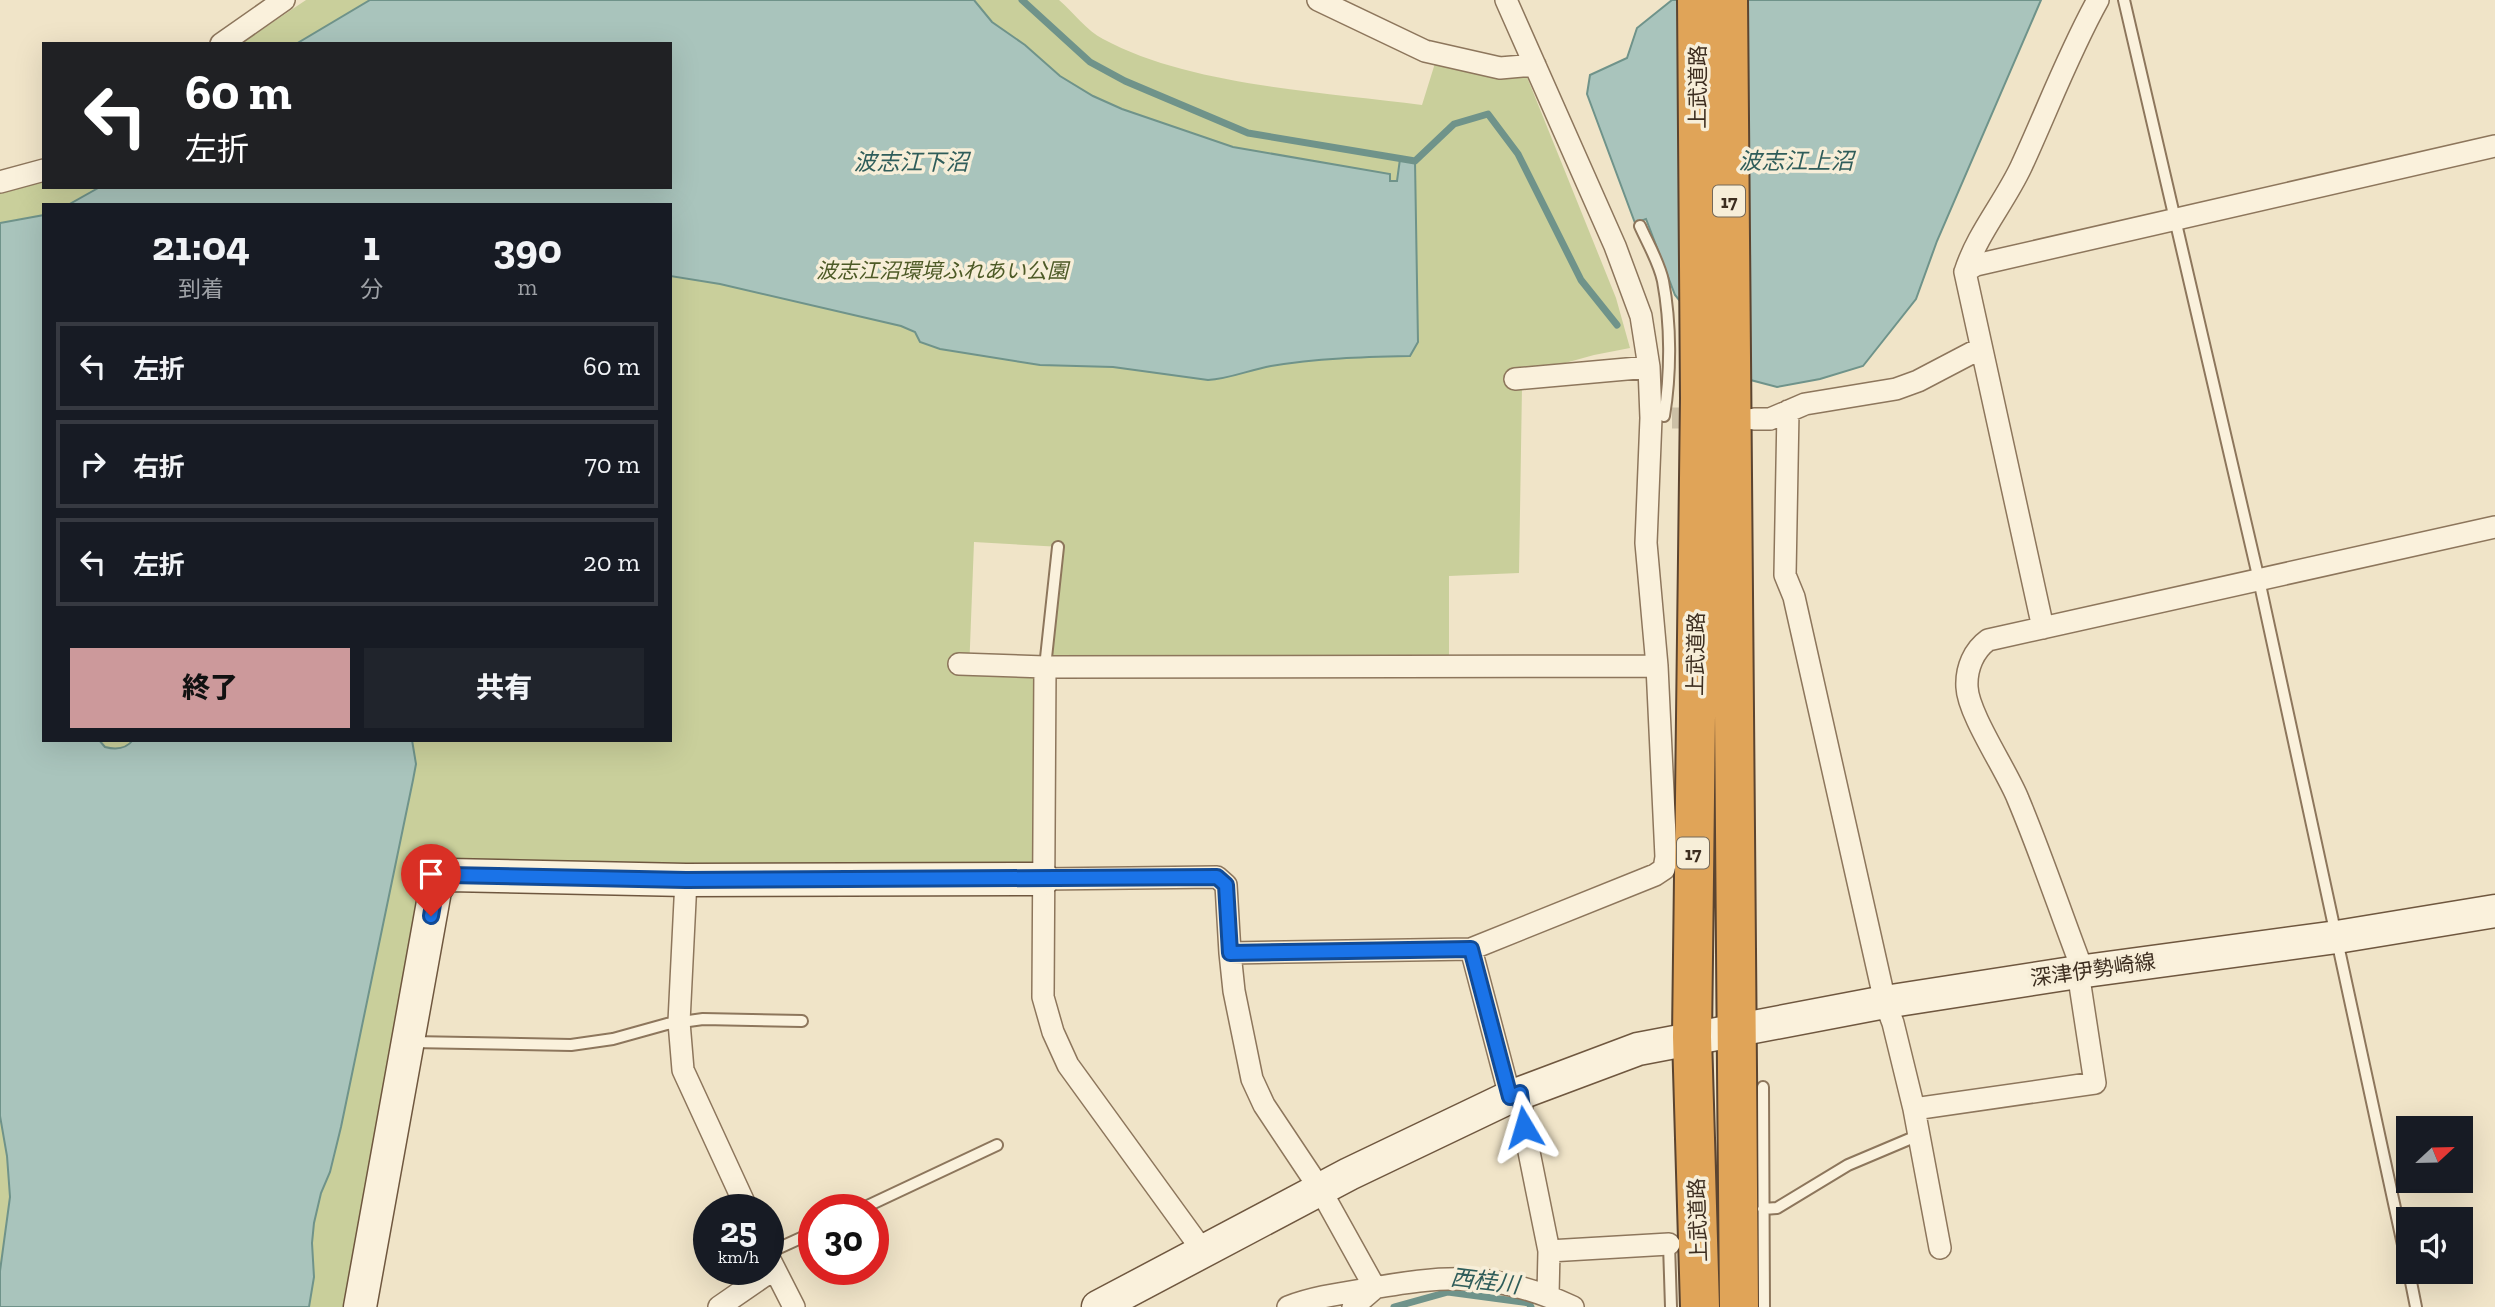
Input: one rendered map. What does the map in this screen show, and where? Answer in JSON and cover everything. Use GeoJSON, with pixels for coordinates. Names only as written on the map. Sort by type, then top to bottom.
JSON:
{"type":"FeatureCollection","features":[{"type":"Feature","properties":{"kind":"highway","name":"上武道路"},"geometry":{"type":"LineString","coordinates":[[1698,0],[1695,412],[1679,859],[1692,1037],[1700,1307]]}},
{"type":"Feature","properties":{"kind":"highway","name":"上武道路"},"geometry":{"type":"LineString","coordinates":[[1728,0],[1695,412],[1751,1258],[1739,1307]]}},
{"type":"Feature","properties":{"kind":"street"},"geometry":{"type":"LineString","coordinates":[[224,42],[284,0]]}},
{"type":"Feature","properties":{"kind":"street"},"geometry":{"type":"LineString","coordinates":[[1318,0],[1424,51],[1500,68],[1535,65]]}},
{"type":"Feature","properties":{"kind":"street"},"geometry":{"type":"LineString","coordinates":[[1506,0],[1615,246],[1641,316],[1648,367],[1695,412]]}},
{"type":"Feature","properties":{"kind":"street"},"geometry":{"type":"LineString","coordinates":[[2043,628],[1965,272],[1976,245],[2020,169],[2078,36],[2098,0]]}},
{"type":"Feature","properties":{"kind":"street"},"geometry":{"type":"LineString","coordinates":[[1965,272],[1976,265],[2495,146]]}},
{"type":"Feature","properties":{"kind":"street"},"geometry":{"type":"LineString","coordinates":[[0,183],[42,171]]}},
{"type":"Feature","properties":{"kind":"street"},"geometry":{"type":"LineString","coordinates":[[1230,953],[1471,949],[1655,875],[1679,859],[1646,542],[1648,439],[1695,412],[1764,420],[1805,404],[1896,388],[1918,381],[1981,348]]}},
{"type":"Feature","properties":{"kind":"street"},"geometry":{"type":"LineString","coordinates":[[1515,379],[1648,367]]}},
{"type":"Feature","properties":{"kind":"street"},"geometry":{"type":"LineString","coordinates":[[1788,411],[1785,575],[1794,597],[1885,1002],[1893,1023],[1914,1110],[1940,1248]]}},
{"type":"Feature","properties":{"kind":"street"},"geometry":{"type":"LineString","coordinates":[[1914,1110],[2095,1083],[2081,972],[2017,797],[1972,706],[1967,687],[1970,664],[1978,648],[1989,640],[2495,527]]}},
{"type":"Feature","properties":{"kind":"street"},"geometry":{"type":"LineString","coordinates":[[959,664],[1045,667],[1657,666]]}},
{"type":"Feature","properties":{"kind":"street"},"geometry":{"type":"LineString","coordinates":[[1045,667],[1043,997],[1053,1032],[1068,1065],[1203,1251]]}},
{"type":"Feature","properties":{"kind":"street"},"geometry":{"type":"LineString","coordinates":[[360,1307],[435,891],[449,875],[686,880],[1217,877],[1226,885],[1234,991],[1252,1079],[1264,1105],[1320,1189],[1375,1287]]}},
{"type":"Feature","properties":{"kind":"street"},"geometry":{"type":"LineString","coordinates":[[686,880],[679,1022],[683,1070],[740,1194]]}},
{"type":"Feature","properties":{"kind":"street","name":"深津伊勢崎線"},"geometry":{"type":"LineString","coordinates":[[1098,1307],[1320,1189],[1515,1095],[1638,1049],[1885,1002],[2337,937],[2495,911]]}},
{"type":"Feature","properties":{"kind":"street"},"geometry":{"type":"LineString","coordinates":[[1471,949],[1524,1127],[1549,1251],[1548,1296]]}},
{"type":"Feature","properties":{"kind":"street"},"geometry":{"type":"LineString","coordinates":[[1549,1251],[1669,1244]]}},
{"type":"Feature","properties":{"kind":"street"},"geometry":{"type":"LineString","coordinates":[[1287,1307],[1331,1295],[1439,1278],[1511,1284],[1573,1307]]}},
{"type":"Feature","properties":{"kind":"street"},"geometry":{"type":"LineString","coordinates":[[719,1307],[742,1285]]}},
{"type":"Feature","properties":{"kind":"street"},"geometry":{"type":"LineString","coordinates":[[783,1285],[794,1307]]}},
{"type":"Feature","properties":{"kind":"street"},"geometry":{"type":"LineString","coordinates":[[1353,1307],[1375,1287]]}},
{"type":"Feature","properties":{"kind":"lane"},"geometry":{"type":"LineString","coordinates":[[2124,0],[2259,580],[2396,1214]]}},
{"type":"Feature","properties":{"kind":"lane"},"geometry":{"type":"LineString","coordinates":[[1640,226],[1663,282],[1669,347],[1667,397],[1695,412]]}},
{"type":"Feature","properties":{"kind":"lane"},"geometry":{"type":"LineString","coordinates":[[1045,667],[1058,547]]}},
{"type":"Feature","properties":{"kind":"lane"},"geometry":{"type":"LineString","coordinates":[[408,1042],[571,1045],[614,1039],[679,1022],[703,1019],[802,1021]]}},
{"type":"Feature","properties":{"kind":"lane"},"geometry":{"type":"LineString","coordinates":[[1763,1087],[1763,1209],[1751,1258],[1764,1307]]}},
{"type":"Feature","properties":{"kind":"lane"},"geometry":{"type":"LineString","coordinates":[[1763,1209],[1777,1208],[1848,1165],[1919,1135]]}},
{"type":"Feature","properties":{"kind":"lane"},"geometry":{"type":"LineString","coordinates":[[889,1196],[997,1145]]}},
{"type":"Feature","properties":{"kind":"lane"},"geometry":{"type":"LineString","coordinates":[[1669,1244],[1671,1307]]}},
{"type":"Feature","properties":{"kind":"lane"},"geometry":{"type":"LineString","coordinates":[[2411,1284],[2416,1307]]}},
{"type":"Feature","properties":{"kind":"green space","name":"波志江沼環境ふれあい公園"},"geometry":{"type":"Polygon","coordinates":[[[306,0],[1059,0],[1097,36],[1138,55],[1216,77],[1258,85],[1422,105],[1436,60],[1527,77],[1616,298],[1630,348],[1547,368],[1522,387],[1519,573],[1449,576],[1449,661],[1051,659],[1062,547],[974,542],[969,672],[1030,670],[1036,679],[1037,864],[958,873],[433,864],[347,1307],[0,1307],[0,191],[42,182],[42,189],[672,189],[672,42],[243,42],[306,0]]]}},
{"type":"Feature","properties":{"kind":"water","name":"波志江下沼"},"geometry":{"type":"Polygon","coordinates":[[[370,0],[974,0],[992,22],[1025,45],[1060,76],[1093,96],[1122,109],[1233,147],[1390,174],[1390,181],[1397,181],[1400,159],[1415,161],[1418,342],[1410,356],[1306,361],[1208,380],[1113,367],[1040,365],[940,349],[920,342],[915,332],[901,326],[720,284],[672,276],[672,203],[72,203],[96,189],[672,189],[672,42],[299,42],[370,0]]]}},
{"type":"Feature","properties":{"kind":"water","name":"波志江上沼"},"geometry":{"type":"Polygon","coordinates":[[[1672,0],[2041,0],[1937,241],[1916,299],[1863,366],[1820,379],[1777,387],[1743,378],[1675,295],[1646,219],[1635,223],[1587,94],[1590,75],[1627,58],[1637,28],[1672,0]]]}},
{"type":"Feature","properties":{"kind":"water"},"geometry":{"type":"Polygon","coordinates":[[[42,215],[42,742],[101,742],[105,747],[117,748],[131,742],[412,742],[416,764],[413,780],[341,1127],[314,1223],[314,1277],[309,1307],[0,1307],[0,1271],[10,1197],[0,1116],[0,223],[42,215]]]}},
{"type":"Feature","properties":{"kind":"waterway"},"geometry":{"type":"LineString","coordinates":[[1022,0],[1090,62],[1125,81],[1248,133],[1415,161],[1454,124],[1488,114],[1518,154],[1581,280],[1617,325]]}},
{"type":"Feature","properties":{"kind":"waterway","name":"西桂川"},"geometry":{"type":"LineString","coordinates":[[1394,1307],[1448,1292],[1529,1303],[1531,1307]]}},
{"type":"Feature","properties":{"kind":"tunnel"},"geometry":{"type":"LineString","coordinates":[[1672,418],[1709,418]]}},
{"type":"Feature","properties":{"kind":"route"},"geometry":{"type":"LineString","coordinates":[[431,916],[435,891],[449,875],[686,880],[1217,877],[1226,885],[1230,953],[1471,949],[1510,1097],[1520,1093],[1524,1127]]}}]}
